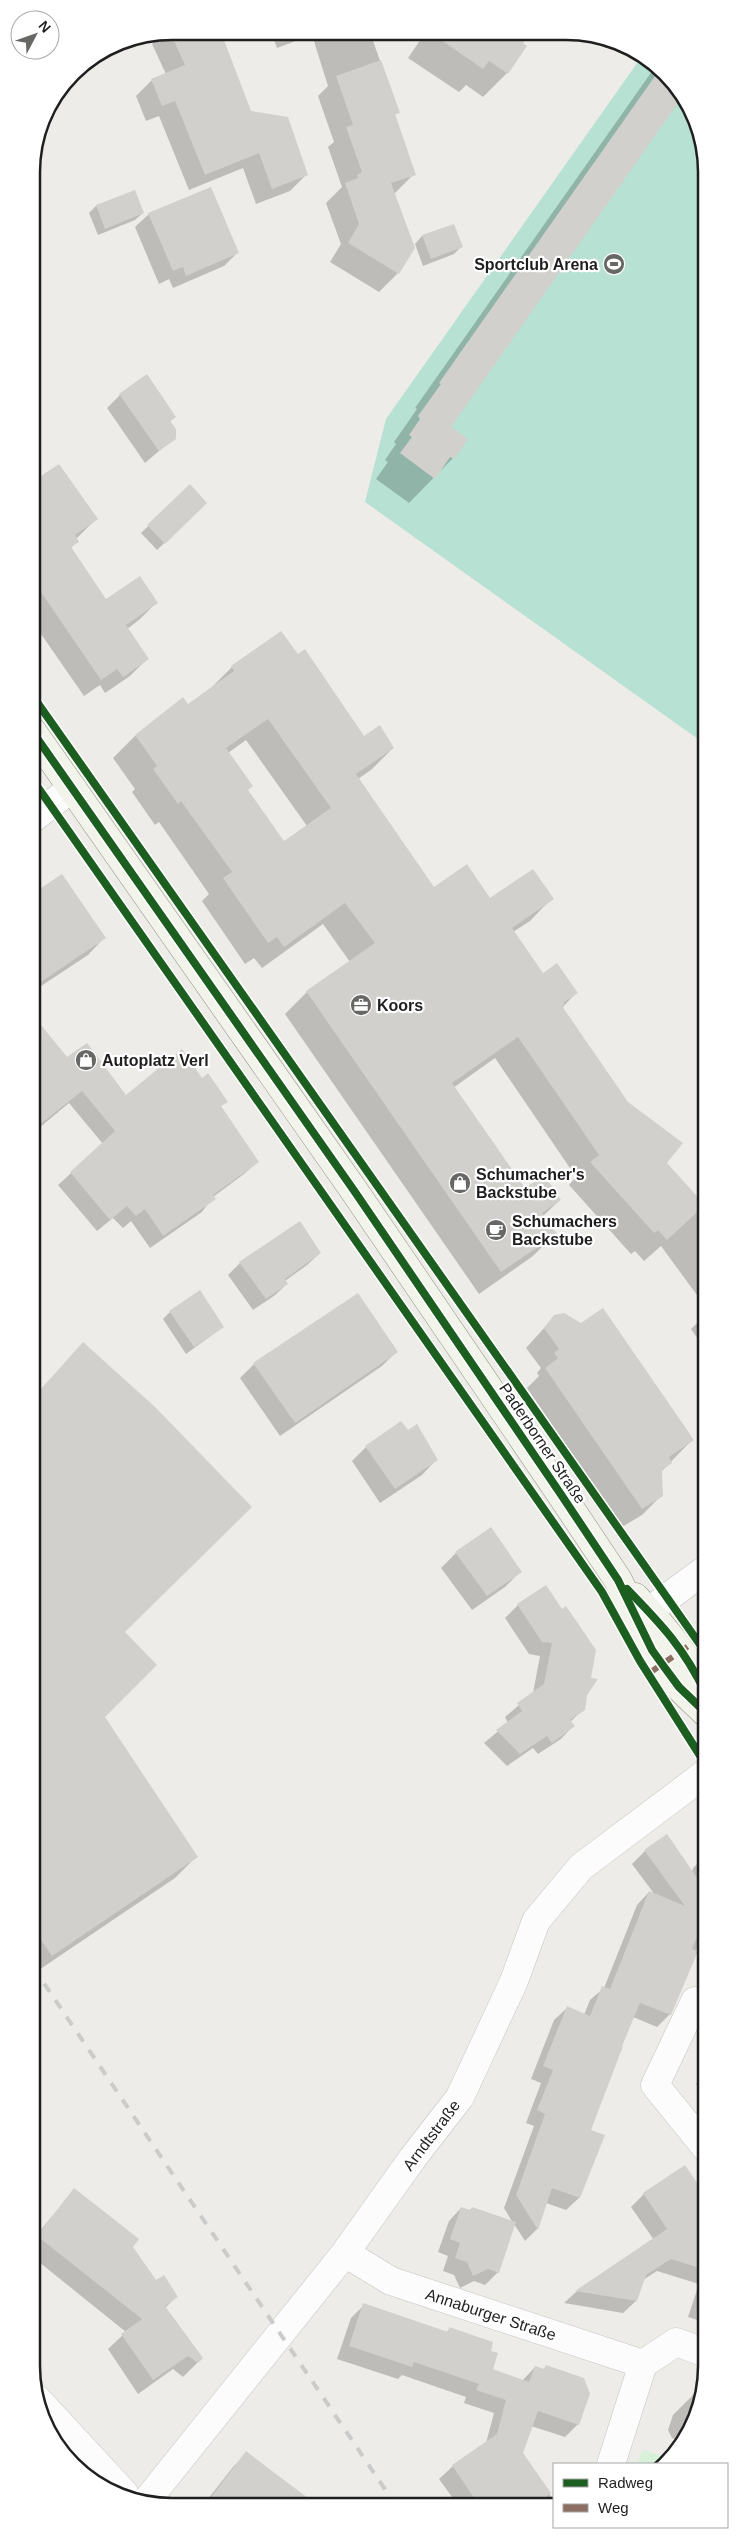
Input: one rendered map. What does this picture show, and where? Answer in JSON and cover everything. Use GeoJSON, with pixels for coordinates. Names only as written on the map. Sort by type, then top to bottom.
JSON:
{"type":"FeatureCollection","features":[{"type":"Feature","properties":{"kind":"main road","name":"Paderborner Straße"},"geometry":{"type":"LineString","coordinates":[[40,742],[355,1192],[618,1580],[643,1615],[682,1650],[698,1679]]}},
{"type":"Feature","properties":{"kind":"main road","name":"Paderborner Straße"},"geometry":{"type":"LineString","coordinates":[[643,1615],[662,1664],[679,1687],[698,1705]]}},
{"type":"Feature","properties":{"kind":"street"},"geometry":{"type":"LineString","coordinates":[[40,812],[72,788]]}},
{"type":"Feature","properties":{"kind":"street"},"geometry":{"type":"LineString","coordinates":[[643,1615],[698,1575]]}},
{"type":"Feature","properties":{"kind":"street","name":"Arndtstraße"},"geometry":{"type":"LineString","coordinates":[[151,2496],[345,2254],[412,2159],[460,2097],[514,1981],[536,1921],[581,1867],[698,1779]]}},
{"type":"Feature","properties":{"kind":"street"},"geometry":{"type":"LineString","coordinates":[[694,2001],[655,2084],[698,2138]]}},
{"type":"Feature","properties":{"kind":"street","name":"Annaburger Straße"},"geometry":{"type":"LineString","coordinates":[[345,2254],[391,2281],[643,2364]]}},
{"type":"Feature","properties":{"kind":"street"},"geometry":{"type":"LineString","coordinates":[[611,2463],[643,2364],[676,2342],[698,2350]]}},
{"type":"Feature","properties":{"kind":"street"},"geometry":{"type":"LineString","coordinates":[[48,2412],[118,2486]]}},
{"type":"Feature","properties":{"kind":"green space","name":"Sportclub Arena"},"geometry":{"type":"Polygon","coordinates":[[[638,62],[647,67],[671,91],[688,121],[694,138],[698,163],[698,739],[365,502],[386,419],[638,62]]]}},
{"type":"Feature","properties":{"kind":"green space"},"geometry":{"type":"Polygon","coordinates":[[[643,2450],[662,2456],[655,2463],[637,2463],[643,2450]]]}},
{"type":"Feature","properties":{"kind":"building"},"geometry":{"type":"Polygon","coordinates":[[[174,40],[224,40],[251,111],[288,117],[308,175],[272,189],[259,153],[205,175],[175,101],[162,106],[151,79],[185,65],[174,40]]]}},
{"type":"Feature","properties":{"kind":"building"},"geometry":{"type":"Polygon","coordinates":[[[441,40],[525,40],[523,43],[527,46],[508,74],[489,61],[483,69],[441,40]]]}},
{"type":"Feature","properties":{"kind":"building"},"geometry":{"type":"Polygon","coordinates":[[[381,60],[400,113],[395,114],[416,175],[391,183],[415,248],[399,274],[348,243],[359,224],[345,183],[358,178],[357,175],[362,172],[346,127],[353,125],[336,76],[381,60]]]}},
{"type":"Feature","properties":{"kind":"building"},"geometry":{"type":"Polygon","coordinates":[[[655,75],[671,91],[678,103],[451,427],[468,439],[454,459],[450,457],[435,479],[400,453],[412,437],[409,435],[420,419],[418,416],[441,384],[439,383],[655,75]]]}},
{"type":"Feature","properties":{"kind":"building"},"geometry":{"type":"Polygon","coordinates":[[[211,187],[239,253],[186,276],[183,267],[173,271],[148,213],[211,187]]]}},
{"type":"Feature","properties":{"kind":"building"},"geometry":{"type":"Polygon","coordinates":[[[135,190],[144,213],[105,229],[96,205],[135,190]]]}},
{"type":"Feature","properties":{"kind":"building"},"geometry":{"type":"Polygon","coordinates":[[[454,224],[463,247],[431,259],[422,235],[454,224]]]}},
{"type":"Feature","properties":{"kind":"building"},"geometry":{"type":"Polygon","coordinates":[[[147,374],[176,417],[170,421],[176,429],[176,439],[159,451],[119,394],[147,374]]]}},
{"type":"Feature","properties":{"kind":"building"},"geometry":{"type":"Polygon","coordinates":[[[59,464],[98,519],[75,535],[79,542],[71,547],[106,599],[140,576],[158,603],[126,625],[149,659],[123,677],[117,669],[101,680],[40,591],[40,477],[59,464]]]}},
{"type":"Feature","properties":{"kind":"building"},"geometry":{"type":"Polygon","coordinates":[[[190,484],[207,503],[165,544],[147,525],[190,484]]]}},
{"type":"Feature","properties":{"kind":"building"},"geometry":{"type":"Polygon","coordinates":[[[281,631],[298,654],[305,649],[364,736],[380,725],[394,748],[356,774],[434,887],[467,864],[490,898],[533,869],[554,899],[512,928],[543,973],[557,963],[578,993],[563,1003],[565,1005],[562,1006],[628,1102],[683,1143],[667,1163],[698,1197],[698,1211],[667,1240],[658,1230],[654,1233],[590,1162],[599,1155],[518,1037],[452,1083],[525,1188],[544,1175],[561,1200],[542,1213],[557,1234],[501,1272],[306,991],[375,943],[345,903],[284,947],[277,937],[268,943],[223,878],[232,872],[181,801],[178,804],[153,769],[157,766],[135,735],[183,697],[188,704],[234,671],[231,666],[281,631]],[[268,719],[226,748],[253,786],[248,790],[284,841],[331,808],[268,719]]]}},
{"type":"Feature","properties":{"kind":"building"},"geometry":{"type":"Polygon","coordinates":[[[62,874],[106,938],[40,983],[40,889],[62,874]]]}},
{"type":"Feature","properties":{"kind":"building"},"geometry":{"type":"Polygon","coordinates":[[[40,1024],[67,1057],[87,1043],[126,1095],[182,1049],[202,1078],[208,1073],[228,1102],[221,1106],[259,1162],[213,1195],[216,1199],[163,1236],[145,1209],[136,1216],[127,1206],[110,1220],[70,1172],[115,1131],[82,1091],[40,1124],[40,1024]]]}},
{"type":"Feature","properties":{"kind":"building"},"geometry":{"type":"Polygon","coordinates":[[[300,1221],[321,1253],[285,1279],[288,1284],[266,1299],[239,1262],[300,1221]]]}},
{"type":"Feature","properties":{"kind":"building"},"geometry":{"type":"Polygon","coordinates":[[[200,1290],[224,1327],[194,1347],[169,1311],[200,1290]]]}},
{"type":"Feature","properties":{"kind":"building"},"geometry":{"type":"Polygon","coordinates":[[[358,1293],[398,1352],[295,1423],[253,1363],[358,1293]]]}},
{"type":"Feature","properties":{"kind":"building"},"geometry":{"type":"Polygon","coordinates":[[[603,1308],[694,1440],[669,1457],[672,1463],[662,1470],[663,1496],[642,1509],[545,1368],[558,1358],[554,1353],[559,1349],[544,1328],[554,1315],[564,1313],[581,1323],[603,1308]]]}},
{"type":"Feature","properties":{"kind":"building"},"geometry":{"type":"Polygon","coordinates":[[[83,1342],[155,1407],[252,1507],[125,1632],[157,1665],[105,1717],[198,1857],[52,1956],[40,1938],[40,1390],[83,1342]]]}},
{"type":"Feature","properties":{"kind":"building"},"geometry":{"type":"Polygon","coordinates":[[[401,1421],[408,1430],[417,1424],[438,1460],[395,1489],[365,1446],[401,1421]]]}},
{"type":"Feature","properties":{"kind":"building"},"geometry":{"type":"Polygon","coordinates":[[[491,1527],[522,1572],[487,1596],[455,1552],[491,1527]]]}},
{"type":"Feature","properties":{"kind":"building"},"geometry":{"type":"Polygon","coordinates":[[[546,1585],[562,1609],[566,1606],[596,1650],[591,1678],[598,1679],[587,1695],[585,1710],[570,1720],[575,1726],[552,1743],[547,1736],[520,1754],[496,1730],[522,1711],[517,1703],[544,1684],[552,1643],[542,1642],[517,1604],[546,1585]]]}},
{"type":"Feature","properties":{"kind":"building"},"geometry":{"type":"Polygon","coordinates":[[[667,1834],[698,1879],[698,1934],[692,1949],[698,1951],[671,2015],[640,2003],[591,2130],[605,2135],[580,2198],[552,2188],[538,2230],[516,2195],[545,2114],[537,2110],[553,2070],[543,2066],[567,2006],[590,2016],[602,1986],[610,1989],[649,1891],[685,1906],[644,1850],[667,1834]]]}},
{"type":"Feature","properties":{"kind":"building"},"geometry":{"type":"Polygon","coordinates":[[[685,2165],[698,2184],[698,2267],[671,2259],[646,2275],[637,2301],[575,2291],[667,2229],[643,2193],[685,2165]]]}},
{"type":"Feature","properties":{"kind":"building"},"geometry":{"type":"Polygon","coordinates":[[[74,2188],[139,2239],[133,2247],[156,2280],[164,2275],[178,2297],[165,2306],[203,2358],[198,2363],[188,2356],[153,2380],[121,2334],[142,2319],[40,2238],[40,2232],[74,2188]]]}},
{"type":"Feature","properties":{"kind":"building"},"geometry":{"type":"Polygon","coordinates":[[[461,2207],[471,2210],[472,2207],[516,2222],[499,2273],[488,2269],[473,2276],[467,2262],[455,2258],[460,2243],[450,2239],[461,2207]]]}},
{"type":"Feature","properties":{"kind":"building"},"geometry":{"type":"Polygon","coordinates":[[[363,2303],[448,2332],[449,2327],[493,2342],[491,2351],[498,2353],[493,2369],[529,2382],[535,2366],[544,2369],[546,2365],[584,2378],[590,2394],[579,2425],[538,2411],[523,2453],[551,2493],[544,2498],[474,2498],[452,2465],[497,2434],[506,2400],[476,2390],[479,2384],[414,2362],[412,2367],[349,2346],[363,2303]]]}},
{"type":"Feature","properties":{"kind":"building"},"geometry":{"type":"Polygon","coordinates":[[[246,2451],[308,2498],[211,2498],[246,2451]]]}},
{"type":"Feature","properties":{"kind":"railway"},"geometry":{"type":"LineString","coordinates":[[40,1977],[391,2498]]}},
{"type":"Feature","properties":{"kind":"marked path"},"geometry":{"type":"LineString","coordinates":[[648,1674],[697,1640]]}},
{"type":"Feature","properties":{"kind":"cycle path"},"geometry":{"type":"LineString","coordinates":[[40,706],[698,1642]]}},
{"type":"Feature","properties":{"kind":"cycle path"},"geometry":{"type":"LineString","coordinates":[[40,742],[355,1192],[560,1493],[618,1580],[652,1650],[679,1687],[698,1705]]}},
{"type":"Feature","properties":{"kind":"cycle path"},"geometry":{"type":"LineString","coordinates":[[40,790],[602,1592],[640,1661],[698,1752]]}},
{"type":"Feature","properties":{"kind":"cycle path"},"geometry":{"type":"LineString","coordinates":[[627,1589],[681,1650],[698,1678]]}},
{"type":"Feature","properties":{"kind":"place","name":"Sportclub Arena"},"geometry":{"type":"Point","coordinates":[614,264]}},
{"type":"Feature","properties":{"kind":"place","name":"Koors"},"geometry":{"type":"Point","coordinates":[361,1005]}},
{"type":"Feature","properties":{"kind":"place","name":"Autoplatz Verl"},"geometry":{"type":"Point","coordinates":[86,1060]}},
{"type":"Feature","properties":{"kind":"place","name":"Schumacher's Backstube"},"geometry":{"type":"Point","coordinates":[460,1183]}},
{"type":"Feature","properties":{"kind":"place","name":"Schumachers Backstube"},"geometry":{"type":"Point","coordinates":[496,1230]}}]}
